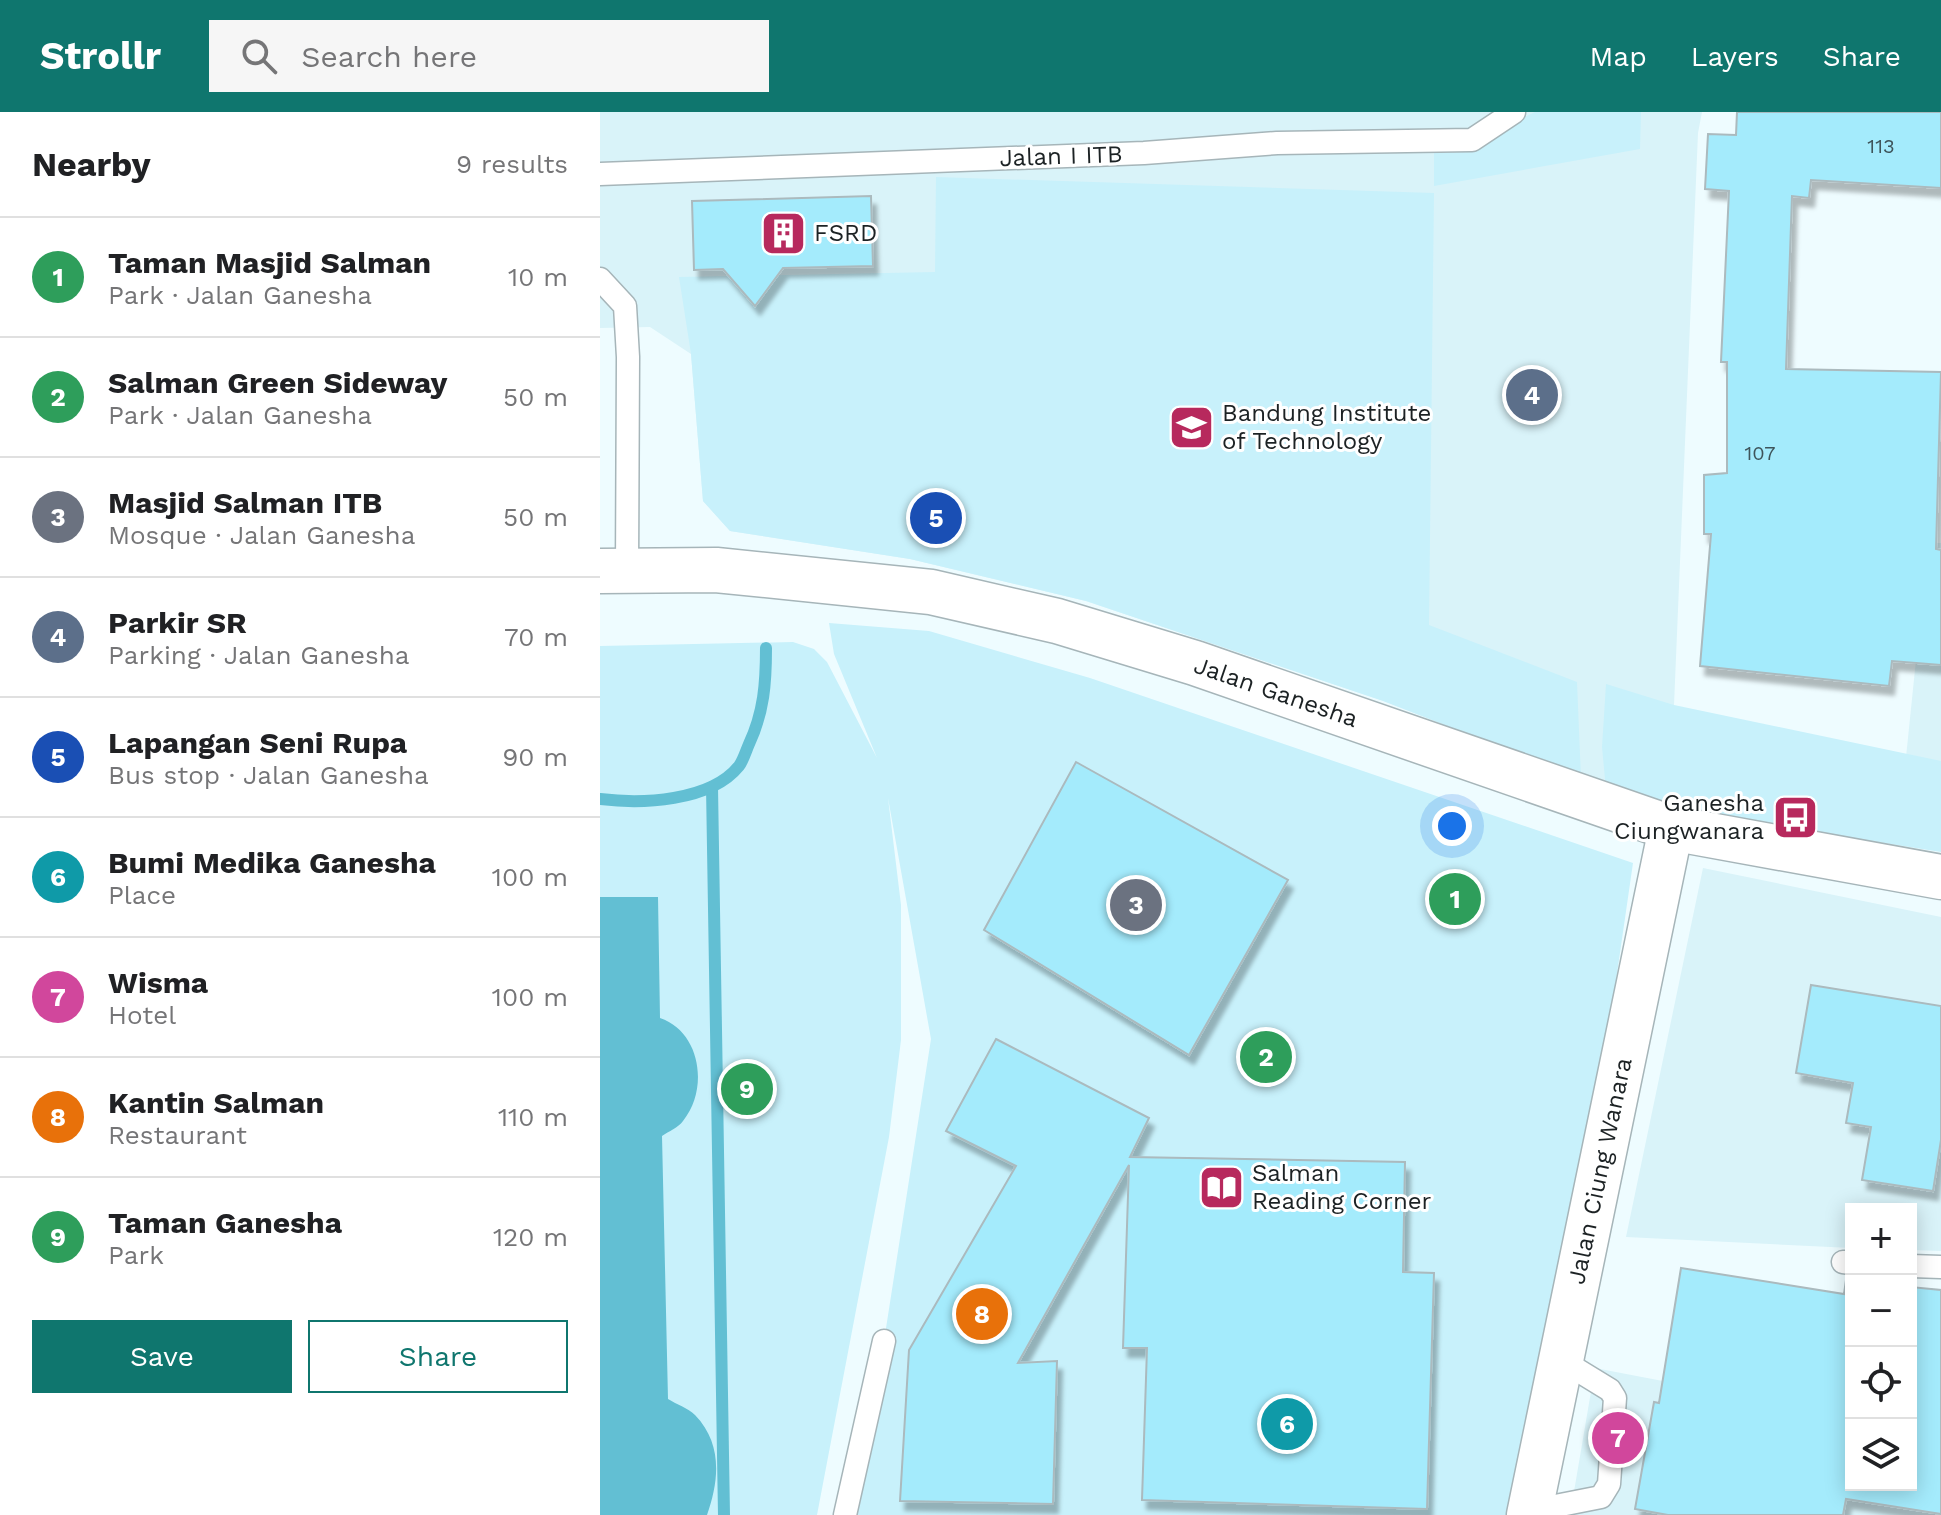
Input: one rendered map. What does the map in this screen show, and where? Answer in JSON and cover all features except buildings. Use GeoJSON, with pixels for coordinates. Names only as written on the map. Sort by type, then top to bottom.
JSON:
{"type":"FeatureCollection","features":[{"type":"Feature","properties":{"kind":"street","name":"Jalan Ganesha"},"geometry":{"type":"LineString","coordinates":[[614,571],[716,570],[931,592],[1057,621],[1195,663],[1671,828],[1941,877]]}},
{"type":"Feature","properties":{"kind":"street","name":"Jalan Ciung Wanara"},"geometry":{"type":"LineString","coordinates":[[1530,1513],[1671,828]]}},
{"type":"Feature","properties":{"kind":"lane","name":"Jalan I ITB"},"geometry":{"type":"LineString","coordinates":[[600,174],[1144,153],[1277,143],[1472,140],[1514,112]]}},
{"type":"Feature","properties":{"kind":"lane"},"geometry":{"type":"LineString","coordinates":[[600,279],[625,306],[628,357],[614,571]]}},
{"type":"Feature","properties":{"kind":"lane"},"geometry":{"type":"LineString","coordinates":[[1917,1266],[1941,1267]]}},
{"type":"Feature","properties":{"kind":"lane"},"geometry":{"type":"LineString","coordinates":[[845,1515],[884,1341]]}},
{"type":"Feature","properties":{"kind":"lane"},"geometry":{"type":"LineString","coordinates":[[1530,1513],[1601,1497],[1609,1484],[1615,1398],[1610,1390],[1561,1360]]}},
{"type":"Feature","properties":{"kind":"shaded area","name":"Bandung Institute of Technology"},"geometry":{"type":"Polygon","coordinates":[[[600,112],[1702,112],[1698,133],[1674,705],[1673,808],[1581,778],[1384,701],[1086,601],[910,559],[730,531],[703,501],[691,354],[650,327],[600,328],[600,112]]]}},
{"type":"Feature","properties":{"kind":"shaded area"},"geometry":{"type":"Polygon","coordinates":[[[1535,112],[1641,112],[1640,149],[1434,186],[1434,153],[1469,144],[1535,112]]]}},
{"type":"Feature","properties":{"kind":"shaded area"},"geometry":{"type":"Polygon","coordinates":[[[936,177],[1434,193],[1429,625],[1577,682],[1581,778],[1383,701],[1086,601],[910,559],[730,531],[703,501],[691,354],[679,277],[935,272],[936,177]]]}},
{"type":"Feature","properties":{"kind":"shaded area"},"geometry":{"type":"Polygon","coordinates":[[[1928,543],[1941,543],[1941,774],[1905,767],[1928,543]]]}},
{"type":"Feature","properties":{"kind":"shaded area"},"geometry":{"type":"Polygon","coordinates":[[[829,623],[929,631],[1090,678],[1633,863],[1561,1360],[1531,1515],[845,1515],[884,1341],[931,1039],[888,798],[901,905],[901,1040],[889,1137],[817,1515],[600,1515],[600,646],[793,642],[814,649],[827,662],[877,758],[834,654],[829,623]]]}},
{"type":"Feature","properties":{"kind":"shaded area"},"geometry":{"type":"Polygon","coordinates":[[[1606,684],[1674,705],[1941,761],[1941,852],[1720,817],[1606,790],[1602,747],[1606,684]]]}},
{"type":"Feature","properties":{"kind":"shaded area"},"geometry":{"type":"Polygon","coordinates":[[[1703,868],[1941,917],[1941,1251],[1917,1250],[1917,1203],[1845,1203],[1845,1248],[1626,1237],[1703,868]]]}},
{"type":"Feature","properties":{"kind":"shaded area"},"geometry":{"type":"Polygon","coordinates":[[[1595,1368],[1819,1411],[1845,1471],[1845,1491],[1917,1491],[1917,1473],[1941,1425],[1941,1515],[1570,1515],[1595,1368]]]}},
{"type":"Feature","properties":{"kind":"water"},"geometry":{"type":"Polygon","coordinates":[[[600,897],[658,897],[660,1018],[674,1025],[685,1036],[697,1063],[696,1093],[691,1108],[676,1128],[662,1136],[668,1399],[695,1415],[710,1438],[716,1476],[707,1515],[600,1515],[600,897]]]}},
{"type":"Feature","properties":{"kind":"waterway"},"geometry":{"type":"LineString","coordinates":[[600,799],[635,801],[674,798],[693,794],[726,778],[742,761],[758,720],[765,685],[766,648]]}},
{"type":"Feature","properties":{"kind":"waterway"},"geometry":{"type":"LineString","coordinates":[[712,787],[724,1515]]}},
{"type":"Feature","properties":{"kind":"place","name":"FSRD"},"geometry":{"type":"Point","coordinates":[783,233]}},
{"type":"Feature","properties":{"kind":"place","name":"Parkir SR"},"geometry":{"type":"Point","coordinates":[1532,395]}},
{"type":"Feature","properties":{"kind":"place","name":"Bandung Institute of Technology"},"geometry":{"type":"Point","coordinates":[1191,427]}},
{"type":"Feature","properties":{"kind":"place","name":"Lapangan Seni Rupa"},"geometry":{"type":"Point","coordinates":[936,518]}},
{"type":"Feature","properties":{"kind":"place","name":"Ganesha Ciungwanara"},"geometry":{"type":"Point","coordinates":[1795,817]}},
{"type":"Feature","properties":{"kind":"place","name":"Taman Masjid Salman"},"geometry":{"type":"Point","coordinates":[1455,899]}},
{"type":"Feature","properties":{"kind":"place","name":"Masjid Salman ITB"},"geometry":{"type":"Point","coordinates":[1136,905]}},
{"type":"Feature","properties":{"kind":"place","name":"Salman Green Sideway"},"geometry":{"type":"Point","coordinates":[1266,1057]}},
{"type":"Feature","properties":{"kind":"place","name":"Taman Ganesha"},"geometry":{"type":"Point","coordinates":[747,1089]}},
{"type":"Feature","properties":{"kind":"place","name":"Salman Reading Corner"},"geometry":{"type":"Point","coordinates":[1221,1187]}},
{"type":"Feature","properties":{"kind":"place","name":"Kantin Salman"},"geometry":{"type":"Point","coordinates":[982,1314]}},
{"type":"Feature","properties":{"kind":"place","name":"Bumi Medika Ganesha"},"geometry":{"type":"Point","coordinates":[1287,1424]}},
{"type":"Feature","properties":{"kind":"place","name":"Wisma"},"geometry":{"type":"Point","coordinates":[1618,1438]}}]}
